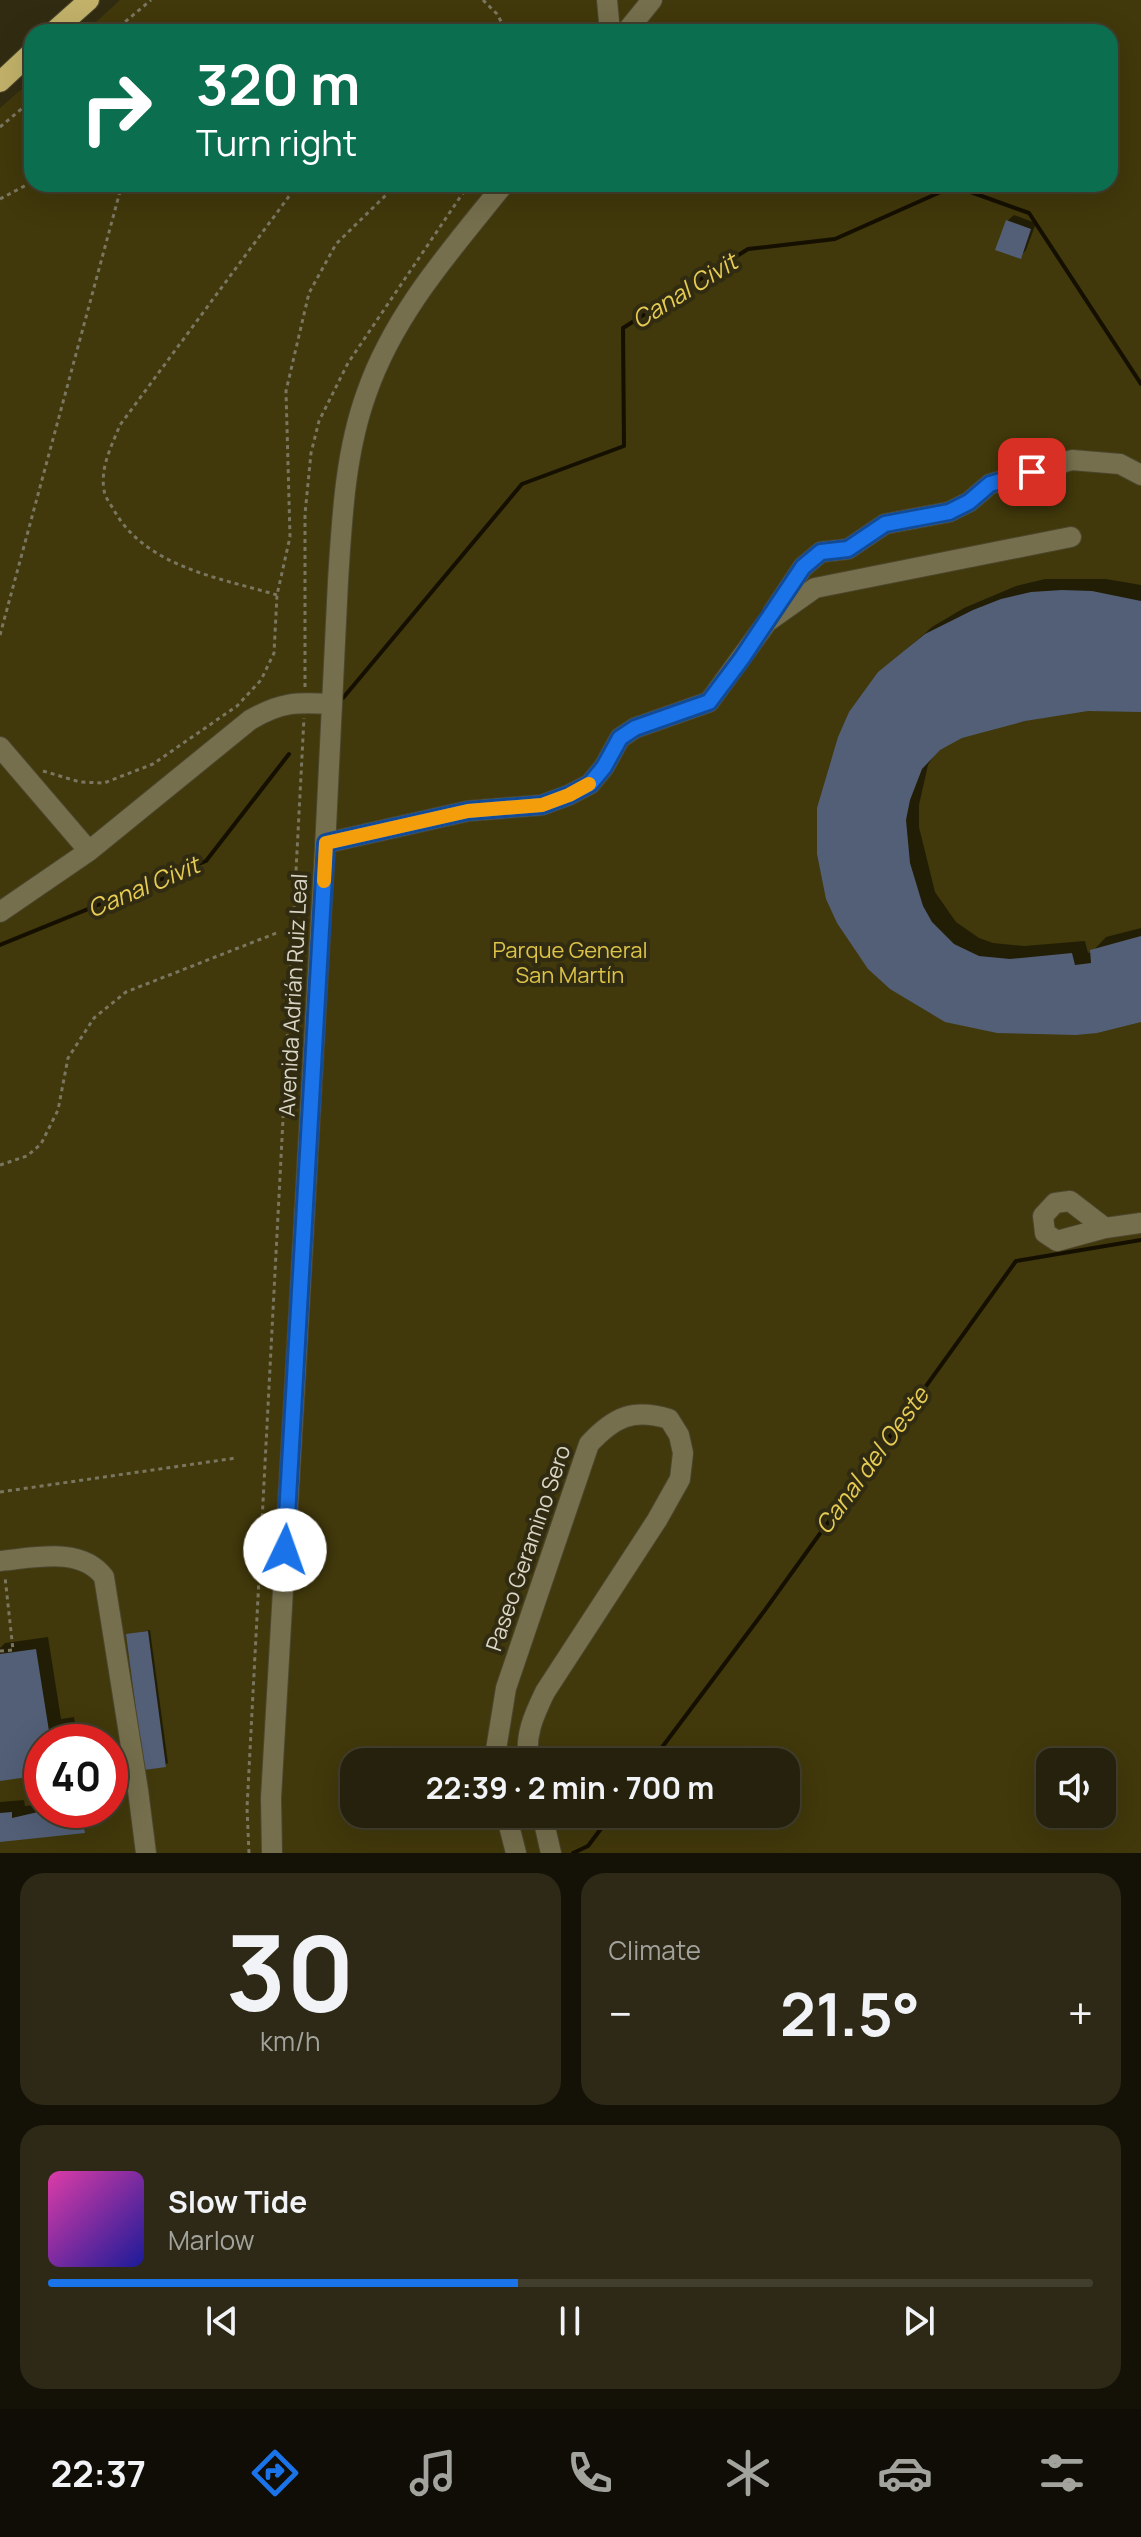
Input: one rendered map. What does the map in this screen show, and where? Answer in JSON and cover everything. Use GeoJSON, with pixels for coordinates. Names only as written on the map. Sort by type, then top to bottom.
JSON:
{"type":"FeatureCollection","features":[{"type":"Feature","properties":{"kind":"main road"},"geometry":{"type":"LineString","coordinates":[[62,24],[89,0]]}},
{"type":"Feature","properties":{"kind":"main road"},"geometry":{"type":"LineString","coordinates":[[0,82],[24,60]]}},
{"type":"Feature","properties":{"kind":"street"},"geometry":{"type":"LineString","coordinates":[[607,0],[609,24]]}},
{"type":"Feature","properties":{"kind":"street"},"geometry":{"type":"LineString","coordinates":[[632,24],[652,0]]}},
{"type":"Feature","properties":{"kind":"street","name":"Avenida Adrián Ruiz Leal"},"geometry":{"type":"LineString","coordinates":[[272,1853],[271,1798],[326,843],[331,704],[349,461],[366,393],[391,337],[428,278],[498,192]]}},
{"type":"Feature","properties":{"kind":"street"},"geometry":{"type":"LineString","coordinates":[[326,843],[468,811],[542,805],[590,784],[604,767],[620,738],[635,728],[709,702],[803,567],[821,552],[848,549],[885,524],[949,512],[969,502],[990,484],[1072,460],[1120,464],[1141,475]]}},
{"type":"Feature","properties":{"kind":"street"},"geometry":{"type":"LineString","coordinates":[[767,622],[815,588],[1071,537]]}},
{"type":"Feature","properties":{"kind":"street"},"geometry":{"type":"LineString","coordinates":[[0,912],[89,851],[250,720],[273,707],[295,702],[331,704]]}},
{"type":"Feature","properties":{"kind":"street"},"geometry":{"type":"LineString","coordinates":[[0,747],[89,851]]}},
{"type":"Feature","properties":{"kind":"street"},"geometry":{"type":"LineString","coordinates":[[1105,1228],[1141,1223]]}},
{"type":"Feature","properties":{"kind":"street","name":"Paseo Geramino Sero"},"geometry":{"type":"LineString","coordinates":[[496,1748],[506,1688],[589,1444],[606,1426],[628,1416],[648,1413],[669,1419],[679,1435],[683,1453],[680,1479],[657,1520],[545,1692],[531,1722],[526,1748]]}},
{"type":"Feature","properties":{"kind":"street"},"geometry":{"type":"LineString","coordinates":[[1,1561],[76,1558],[90,1562],[104,1577],[146,1853]]}},
{"type":"Feature","properties":{"kind":"street"},"geometry":{"type":"LineString","coordinates":[[510,1828],[516,1853]]}},
{"type":"Feature","properties":{"kind":"street"},"geometry":{"type":"LineString","coordinates":[[545,1828],[551,1853]]}},
{"type":"Feature","properties":{"kind":"path"},"geometry":{"type":"LineString","coordinates":[[122,24],[151,0]]}},
{"type":"Feature","properties":{"kind":"path"},"geometry":{"type":"LineString","coordinates":[[483,0],[503,24]]}},
{"type":"Feature","properties":{"kind":"path"},"geometry":{"type":"LineString","coordinates":[[0,127],[24,107]]}},
{"type":"Feature","properties":{"kind":"path"},"geometry":{"type":"LineString","coordinates":[[0,199],[24,186]]}},
{"type":"Feature","properties":{"kind":"path"},"geometry":{"type":"LineString","coordinates":[[0,635],[120,192]]}},
{"type":"Feature","properties":{"kind":"path"},"geometry":{"type":"LineString","coordinates":[[277,595],[167,561],[142,544],[118,518],[104,492],[104,464],[120,425],[291,192]]}},
{"type":"Feature","properties":{"kind":"path"},"geometry":{"type":"LineString","coordinates":[[40,770],[80,782],[104,783],[153,764],[237,706],[261,680],[274,653],[277,595],[290,537],[286,391],[309,293],[336,244],[388,192]]}},
{"type":"Feature","properties":{"kind":"path"},"geometry":{"type":"LineString","coordinates":[[0,1165],[27,1156],[41,1144],[58,1110],[68,1058],[94,1018],[126,992],[279,932]]}},
{"type":"Feature","properties":{"kind":"path"},"geometry":{"type":"LineString","coordinates":[[0,1492],[236,1458]]}},
{"type":"Feature","properties":{"kind":"path"},"geometry":{"type":"LineString","coordinates":[[0,1651],[13,1650],[1,1561]]}},
{"type":"Feature","properties":{"kind":"green space","name":"Parque General San Martín"},"geometry":{"type":"Polygon","coordinates":[[[120,0],[1141,0],[1141,1853],[0,1853],[0,108],[24,87],[24,192],[1118,192],[1118,24],[94,24],[120,0]]]}},
{"type":"Feature","properties":{"kind":"building"},"geometry":{"type":"Polygon","coordinates":[[[1006,220],[1031,229],[1021,259],[995,250],[1006,220]]]}},
{"type":"Feature","properties":{"kind":"building"},"geometry":{"type":"Polygon","coordinates":[[[1092,591],[1141,601],[1141,712],[1088,711],[1025,721],[962,738],[940,750],[922,769],[910,800],[906,820],[910,863],[923,906],[932,922],[954,944],[979,956],[1010,959],[1072,953],[1075,965],[1091,963],[1090,950],[1141,936],[1141,1022],[1076,1035],[997,1033],[945,1022],[890,989],[868,969],[837,923],[826,899],[817,854],[817,808],[838,737],[849,712],[878,672],[925,634],[973,610],[1031,592],[1092,591]]]}},
{"type":"Feature","properties":{"kind":"building"},"geometry":{"type":"Polygon","coordinates":[[[148,1631],[166,1767],[144,1770],[126,1634],[148,1631]]]}},
{"type":"Feature","properties":{"kind":"building"},"geometry":{"type":"Polygon","coordinates":[[[36,1649],[48,1724],[24,1724],[24,1778],[0,1781],[0,1654],[36,1649]]]}},
{"type":"Feature","properties":{"kind":"building"},"geometry":{"type":"Polygon","coordinates":[[[12,1812],[12,1818],[24,1815],[24,1828],[84,1828],[85,1833],[0,1842],[0,1813],[12,1812]]]}},
{"type":"Feature","properties":{"kind":"waterway","name":"Canal Civit"},"geometry":{"type":"LineString","coordinates":[[343,698],[522,484],[624,446],[623,328],[748,249],[835,239],[941,192]]}},
{"type":"Feature","properties":{"kind":"waterway","name":"Canal Civit"},"geometry":{"type":"LineString","coordinates":[[971,192],[1029,213],[1141,384]]}},
{"type":"Feature","properties":{"kind":"waterway","name":"Canal Civit"},"geometry":{"type":"LineString","coordinates":[[0,945],[206,861],[289,754]]}},
{"type":"Feature","properties":{"kind":"waterway","name":"Canal del Oeste"},"geometry":{"type":"LineString","coordinates":[[662,1748],[765,1610],[1016,1261],[1141,1240]]}},
{"type":"Feature","properties":{"kind":"waterway","name":"Canal del Oeste"},"geometry":{"type":"LineString","coordinates":[[573,1853],[588,1846],[602,1828]]}},
{"type":"Feature","properties":{"kind":"slow traffic"},"geometry":{"type":"LineString","coordinates":[[324,881],[326,843],[468,811],[542,805],[589,784]]}},
{"type":"Feature","properties":{"kind":"route"},"geometry":{"type":"LineString","coordinates":[[285,1550],[326,843],[468,811],[542,805],[590,784],[604,767],[620,738],[635,728],[709,702],[803,567],[821,552],[848,549],[885,524],[949,512],[969,502],[990,484],[1032,472]]}}]}
